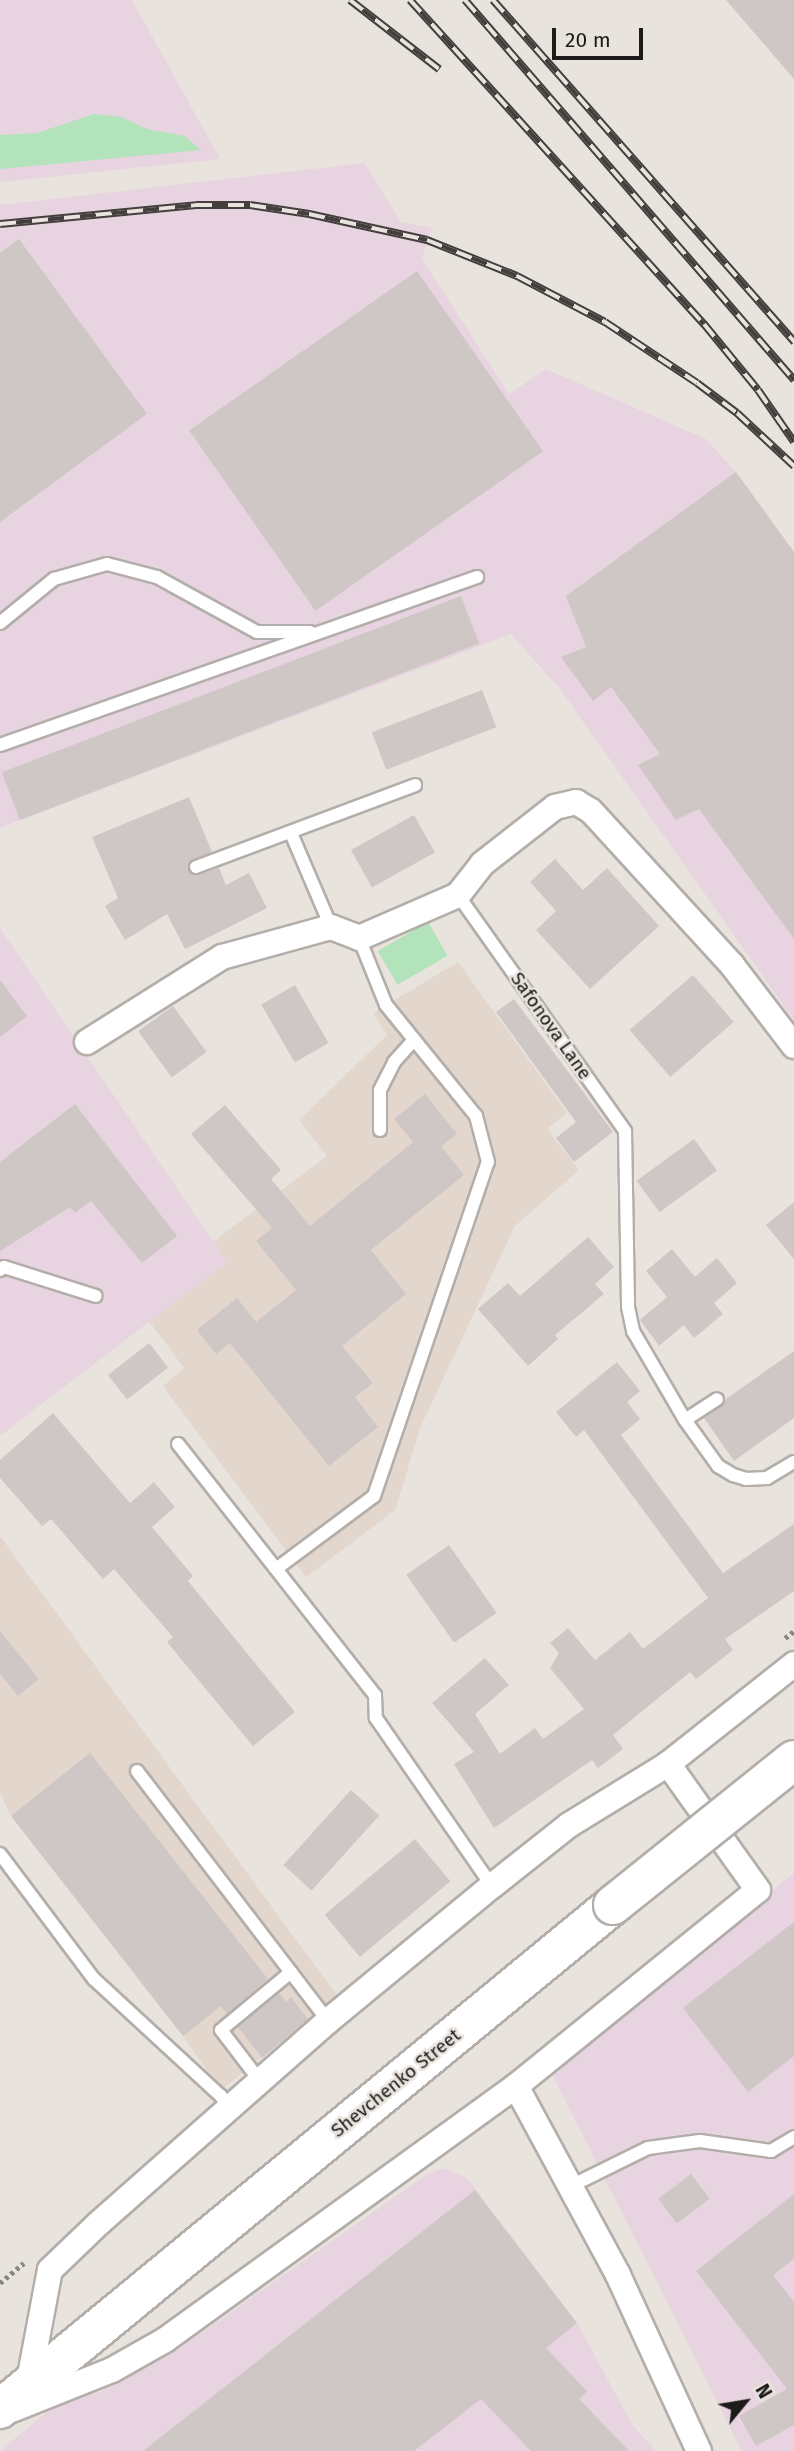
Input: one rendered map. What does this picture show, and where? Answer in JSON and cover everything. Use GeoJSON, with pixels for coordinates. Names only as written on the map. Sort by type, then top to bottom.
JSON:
{"type":"FeatureCollection","features":[{"type":"Feature","properties":{"kind":"highway","name":"Shevchenko Street"},"geometry":{"type":"LineString","coordinates":[[14,2397],[613,1905],[794,1760]]}},
{"type":"Feature","properties":{"kind":"street"},"geometry":{"type":"LineString","coordinates":[[87,1042],[222,957],[331,927],[359,938],[458,895],[482,864],[534,823],[555,807],[576,802],[591,811],[732,965],[794,1046]]}},
{"type":"Feature","properties":{"kind":"street"},"geometry":{"type":"LineString","coordinates":[[14,2397],[50,2270],[99,2223],[328,2021],[492,1886],[569,1825],[668,1764],[794,1664]]}},
{"type":"Feature","properties":{"kind":"street"},"geometry":{"type":"LineString","coordinates":[[0,2415],[112,2370],[165,2340],[516,2086],[758,1890],[668,1764]]}},
{"type":"Feature","properties":{"kind":"street"},"geometry":{"type":"LineString","coordinates":[[516,2086],[618,2275],[699,2451]]}},
{"type":"Feature","properties":{"kind":"lane"},"geometry":{"type":"LineString","coordinates":[[0,622],[54,579],[107,564],[157,577],[257,632],[321,632]]}},
{"type":"Feature","properties":{"kind":"lane"},"geometry":{"type":"LineString","coordinates":[[0,745],[477,577]]}},
{"type":"Feature","properties":{"kind":"lane"},"geometry":{"type":"LineString","coordinates":[[196,867],[415,785]]}},
{"type":"Feature","properties":{"kind":"lane"},"geometry":{"type":"LineString","coordinates":[[291,833],[331,927]]}},
{"type":"Feature","properties":{"kind":"lane","name":"Safonova Lane"},"geometry":{"type":"LineString","coordinates":[[458,895],[625,1132],[628,1307],[633,1331],[685,1419],[718,1466],[733,1475],[746,1479],[767,1478],[794,1462]]}},
{"type":"Feature","properties":{"kind":"lane"},"geometry":{"type":"LineString","coordinates":[[276,1569],[374,1496],[488,1162],[476,1116],[386,1005],[359,938]]}},
{"type":"Feature","properties":{"kind":"lane"},"geometry":{"type":"LineString","coordinates":[[380,1130],[380,1090],[394,1062],[414,1040]]}},
{"type":"Feature","properties":{"kind":"lane"},"geometry":{"type":"LineString","coordinates":[[0,1270],[4,1267],[96,1296]]}},
{"type":"Feature","properties":{"kind":"lane"},"geometry":{"type":"LineString","coordinates":[[685,1419],[717,1399]]}},
{"type":"Feature","properties":{"kind":"lane"},"geometry":{"type":"LineString","coordinates":[[178,1444],[375,1695],[376,1718],[492,1886]]}},
{"type":"Feature","properties":{"kind":"lane"},"geometry":{"type":"LineString","coordinates":[[137,1771],[328,2021]]}},
{"type":"Feature","properties":{"kind":"lane"},"geometry":{"type":"LineString","coordinates":[[0,1854],[94,1979],[221,2096],[229,2108]]}},
{"type":"Feature","properties":{"kind":"lane"},"geometry":{"type":"LineString","coordinates":[[260,2081],[222,2030],[291,1972]]}},
{"type":"Feature","properties":{"kind":"lane"},"geometry":{"type":"LineString","coordinates":[[571,2186],[648,2148],[700,2141],[771,2151],[794,2137]]}},
{"type":"Feature","properties":{"kind":"shaded area"},"geometry":{"type":"Polygon","coordinates":[[[0,0],[132,0],[220,159],[0,182],[0,0]]]}},
{"type":"Feature","properties":{"kind":"shaded area"},"geometry":{"type":"Polygon","coordinates":[[[364,163],[401,222],[432,228],[422,259],[509,394],[546,369],[706,439],[736,472],[794,552],[794,1020],[560,689],[511,634],[0,828],[0,205],[364,163]]]}},
{"type":"Feature","properties":{"kind":"shaded area"},"geometry":{"type":"Polygon","coordinates":[[[0,928],[227,1262],[0,1436],[0,928]]]}},
{"type":"Feature","properties":{"kind":"shaded area"},"geometry":{"type":"Polygon","coordinates":[[[458,962],[567,1113],[547,1129],[579,1170],[515,1226],[421,1426],[395,1510],[306,1577],[163,1386],[184,1368],[149,1321],[227,1262],[213,1242],[327,1156],[299,1120],[387,1035],[373,1013],[458,962]]]}},
{"type":"Feature","properties":{"kind":"shaded area"},"geometry":{"type":"Polygon","coordinates":[[[0,1536],[338,1997],[221,2090],[183,2036],[11,1816],[0,1793],[0,1536]]]}},
{"type":"Feature","properties":{"kind":"shaded area"},"geometry":{"type":"Polygon","coordinates":[[[794,1873],[794,2451],[742,2451],[552,2074],[794,1873]]]}},
{"type":"Feature","properties":{"kind":"shaded area"},"geometry":{"type":"Polygon","coordinates":[[[444,2168],[470,2182],[577,2323],[633,2426],[656,2451],[0,2451],[62,2399],[98,2393],[170,2355],[426,2175],[444,2168]]]}},
{"type":"Feature","properties":{"kind":"green space"},"geometry":{"type":"Polygon","coordinates":[[[94,114],[121,117],[147,129],[185,136],[201,150],[0,169],[0,135],[37,133],[94,114]]]}},
{"type":"Feature","properties":{"kind":"green space"},"geometry":{"type":"Polygon","coordinates":[[[428,922],[448,956],[397,985],[378,951],[428,922]]]}},
{"type":"Feature","properties":{"kind":"building"},"geometry":{"type":"Polygon","coordinates":[[[726,0],[794,0],[794,79],[726,0]]]}},
{"type":"Feature","properties":{"kind":"building"},"geometry":{"type":"Polygon","coordinates":[[[19,239],[147,414],[0,522],[0,253],[19,239]]]}},
{"type":"Feature","properties":{"kind":"building"},"geometry":{"type":"Polygon","coordinates":[[[417,271],[543,451],[315,611],[189,430],[417,271]]]}},
{"type":"Feature","properties":{"kind":"building"},"geometry":{"type":"Polygon","coordinates":[[[736,472],[794,552],[794,939],[699,809],[676,820],[638,765],[660,754],[611,687],[593,701],[561,657],[586,647],[566,596],[736,472]]]}},
{"type":"Feature","properties":{"kind":"building"},"geometry":{"type":"Polygon","coordinates":[[[461,596],[479,644],[20,820],[2,772],[461,596]]]}},
{"type":"Feature","properties":{"kind":"building"},"geometry":{"type":"Polygon","coordinates":[[[482,690],[496,727],[386,770],[372,732],[482,690]]]}},
{"type":"Feature","properties":{"kind":"building"},"geometry":{"type":"Polygon","coordinates":[[[189,797],[212,852],[190,861],[188,871],[198,875],[219,868],[226,885],[249,873],[267,908],[185,949],[167,914],[125,940],[105,906],[118,898],[92,837],[189,797]]]}},
{"type":"Feature","properties":{"kind":"building"},"geometry":{"type":"Polygon","coordinates":[[[414,815],[435,853],[372,888],[351,850],[414,815]]]}},
{"type":"Feature","properties":{"kind":"building"},"geometry":{"type":"Polygon","coordinates":[[[555,859],[583,890],[607,868],[659,926],[590,989],[536,930],[556,911],[530,882],[555,859]]]}},
{"type":"Feature","properties":{"kind":"building"},"geometry":{"type":"Polygon","coordinates":[[[693,975],[734,1022],[670,1077],[630,1030],[693,975]]]}},
{"type":"Feature","properties":{"kind":"building"},"geometry":{"type":"Polygon","coordinates":[[[0,980],[27,1016],[0,1037],[0,980]]]}},
{"type":"Feature","properties":{"kind":"building"},"geometry":{"type":"Polygon","coordinates":[[[295,985],[328,1043],[295,1063],[261,1004],[295,985]]]}},
{"type":"Feature","properties":{"kind":"building"},"geometry":{"type":"Polygon","coordinates":[[[514,999],[613,1132],[574,1162],[556,1138],[576,1122],[496,1012],[514,999]]]}},
{"type":"Feature","properties":{"kind":"building"},"geometry":{"type":"Polygon","coordinates":[[[173,1006],[207,1052],[172,1077],[138,1031],[173,1006]]]}},
{"type":"Feature","properties":{"kind":"building"},"geometry":{"type":"Polygon","coordinates":[[[425,1094],[457,1134],[441,1146],[464,1175],[371,1250],[406,1294],[342,1346],[373,1383],[355,1397],[378,1427],[329,1466],[230,1343],[216,1354],[197,1330],[237,1298],[256,1322],[296,1290],[256,1241],[272,1228],[191,1134],[225,1105],[281,1170],[271,1179],[310,1226],[413,1142],[394,1119],[425,1094]]]}},
{"type":"Feature","properties":{"kind":"building"},"geometry":{"type":"Polygon","coordinates":[[[75,1104],[177,1236],[142,1263],[91,1201],[75,1213],[70,1207],[0,1251],[0,1162],[75,1104]]]}},
{"type":"Feature","properties":{"kind":"building"},"geometry":{"type":"Polygon","coordinates":[[[694,1139],[717,1171],[659,1212],[637,1181],[694,1139]]]}},
{"type":"Feature","properties":{"kind":"building"},"geometry":{"type":"Polygon","coordinates":[[[794,1202],[794,1259],[766,1225],[794,1202]]]}},
{"type":"Feature","properties":{"kind":"building"},"geometry":{"type":"Polygon","coordinates":[[[588,1237],[614,1267],[595,1284],[604,1294],[555,1335],[558,1339],[528,1366],[478,1309],[508,1283],[520,1296],[588,1237]]]}},
{"type":"Feature","properties":{"kind":"building"},"geometry":{"type":"Polygon","coordinates":[[[672,1249],[695,1277],[717,1258],[737,1283],[714,1303],[723,1314],[694,1338],[684,1325],[659,1346],[640,1320],[667,1297],[646,1271],[672,1249]]]}},
{"type":"Feature","properties":{"kind":"building"},"geometry":{"type":"Polygon","coordinates":[[[149,1343],[168,1367],[127,1399],[108,1375],[149,1343]]]}},
{"type":"Feature","properties":{"kind":"building"},"geometry":{"type":"Polygon","coordinates":[[[794,1351],[794,1418],[734,1461],[704,1418],[722,1406],[726,1399],[794,1351]]]}},
{"type":"Feature","properties":{"kind":"building"},"geometry":{"type":"Polygon","coordinates":[[[617,1362],[640,1391],[627,1402],[640,1419],[621,1435],[723,1573],[794,1524],[794,1591],[725,1639],[733,1650],[696,1679],[690,1672],[613,1735],[623,1749],[598,1768],[592,1760],[494,1828],[454,1764],[474,1752],[432,1703],[485,1658],[509,1685],[475,1714],[500,1754],[535,1728],[543,1739],[584,1709],[550,1668],[559,1653],[550,1643],[568,1628],[595,1660],[630,1632],[643,1649],[708,1598],[584,1430],[576,1437],[556,1412],[617,1362]]]}},
{"type":"Feature","properties":{"kind":"building"},"geometry":{"type":"Polygon","coordinates":[[[53,1413],[130,1503],[154,1482],[175,1507],[152,1527],[193,1576],[188,1581],[295,1712],[253,1746],[167,1642],[173,1637],[114,1569],[103,1579],[51,1519],[42,1526],[0,1478],[0,1460],[53,1413]]]}},
{"type":"Feature","properties":{"kind":"building"},"geometry":{"type":"Polygon","coordinates":[[[449,1545],[497,1613],[454,1643],[406,1575],[449,1545]]]}},
{"type":"Feature","properties":{"kind":"building"},"geometry":{"type":"Polygon","coordinates":[[[0,1631],[39,1679],[18,1696],[0,1674],[0,1631]]]}},
{"type":"Feature","properties":{"kind":"building"},"geometry":{"type":"Polygon","coordinates":[[[90,1753],[268,1979],[227,2014],[221,2006],[183,2036],[11,1816],[90,1753]]]}},
{"type":"Feature","properties":{"kind":"building"},"geometry":{"type":"Polygon","coordinates":[[[351,1790],[379,1815],[312,1890],[283,1865],[351,1790]]]}},
{"type":"Feature","properties":{"kind":"building"},"geometry":{"type":"Polygon","coordinates":[[[415,1839],[450,1881],[360,1957],[325,1915],[415,1839]]]}},
{"type":"Feature","properties":{"kind":"building"},"geometry":{"type":"Polygon","coordinates":[[[794,1922],[794,2056],[748,2092],[683,2008],[794,1922]]]}},
{"type":"Feature","properties":{"kind":"building"},"geometry":{"type":"Polygon","coordinates":[[[279,1993],[286,2002],[291,1997],[308,2019],[262,2058],[238,2027],[279,1993]]]}},
{"type":"Feature","properties":{"kind":"building"},"geometry":{"type":"Polygon","coordinates":[[[691,2174],[710,2199],[677,2223],[658,2199],[691,2174]]]}},
{"type":"Feature","properties":{"kind":"building"},"geometry":{"type":"Polygon","coordinates":[[[475,2190],[577,2323],[546,2348],[587,2391],[579,2399],[629,2451],[531,2451],[481,2399],[414,2451],[143,2451],[475,2190]]]}},
{"type":"Feature","properties":{"kind":"building"},"geometry":{"type":"Polygon","coordinates":[[[794,2194],[794,2259],[773,2275],[794,2302],[794,2425],[756,2446],[739,2416],[787,2389],[696,2271],[794,2194]]]}},
{"type":"Feature","properties":{"kind":"railway"},"geometry":{"type":"LineString","coordinates":[[350,0],[439,69]]}},
{"type":"Feature","properties":{"kind":"railway"},"geometry":{"type":"LineString","coordinates":[[410,0],[704,324],[758,390],[794,442]]}},
{"type":"Feature","properties":{"kind":"railway"},"geometry":{"type":"LineString","coordinates":[[465,0],[794,380]]}},
{"type":"Feature","properties":{"kind":"railway"},"geometry":{"type":"LineString","coordinates":[[493,0],[794,342]]}},
{"type":"Feature","properties":{"kind":"railway"},"geometry":{"type":"LineString","coordinates":[[0,224],[196,205],[250,205],[309,214],[427,240],[517,276],[605,322],[737,413],[794,466]]}}]}
